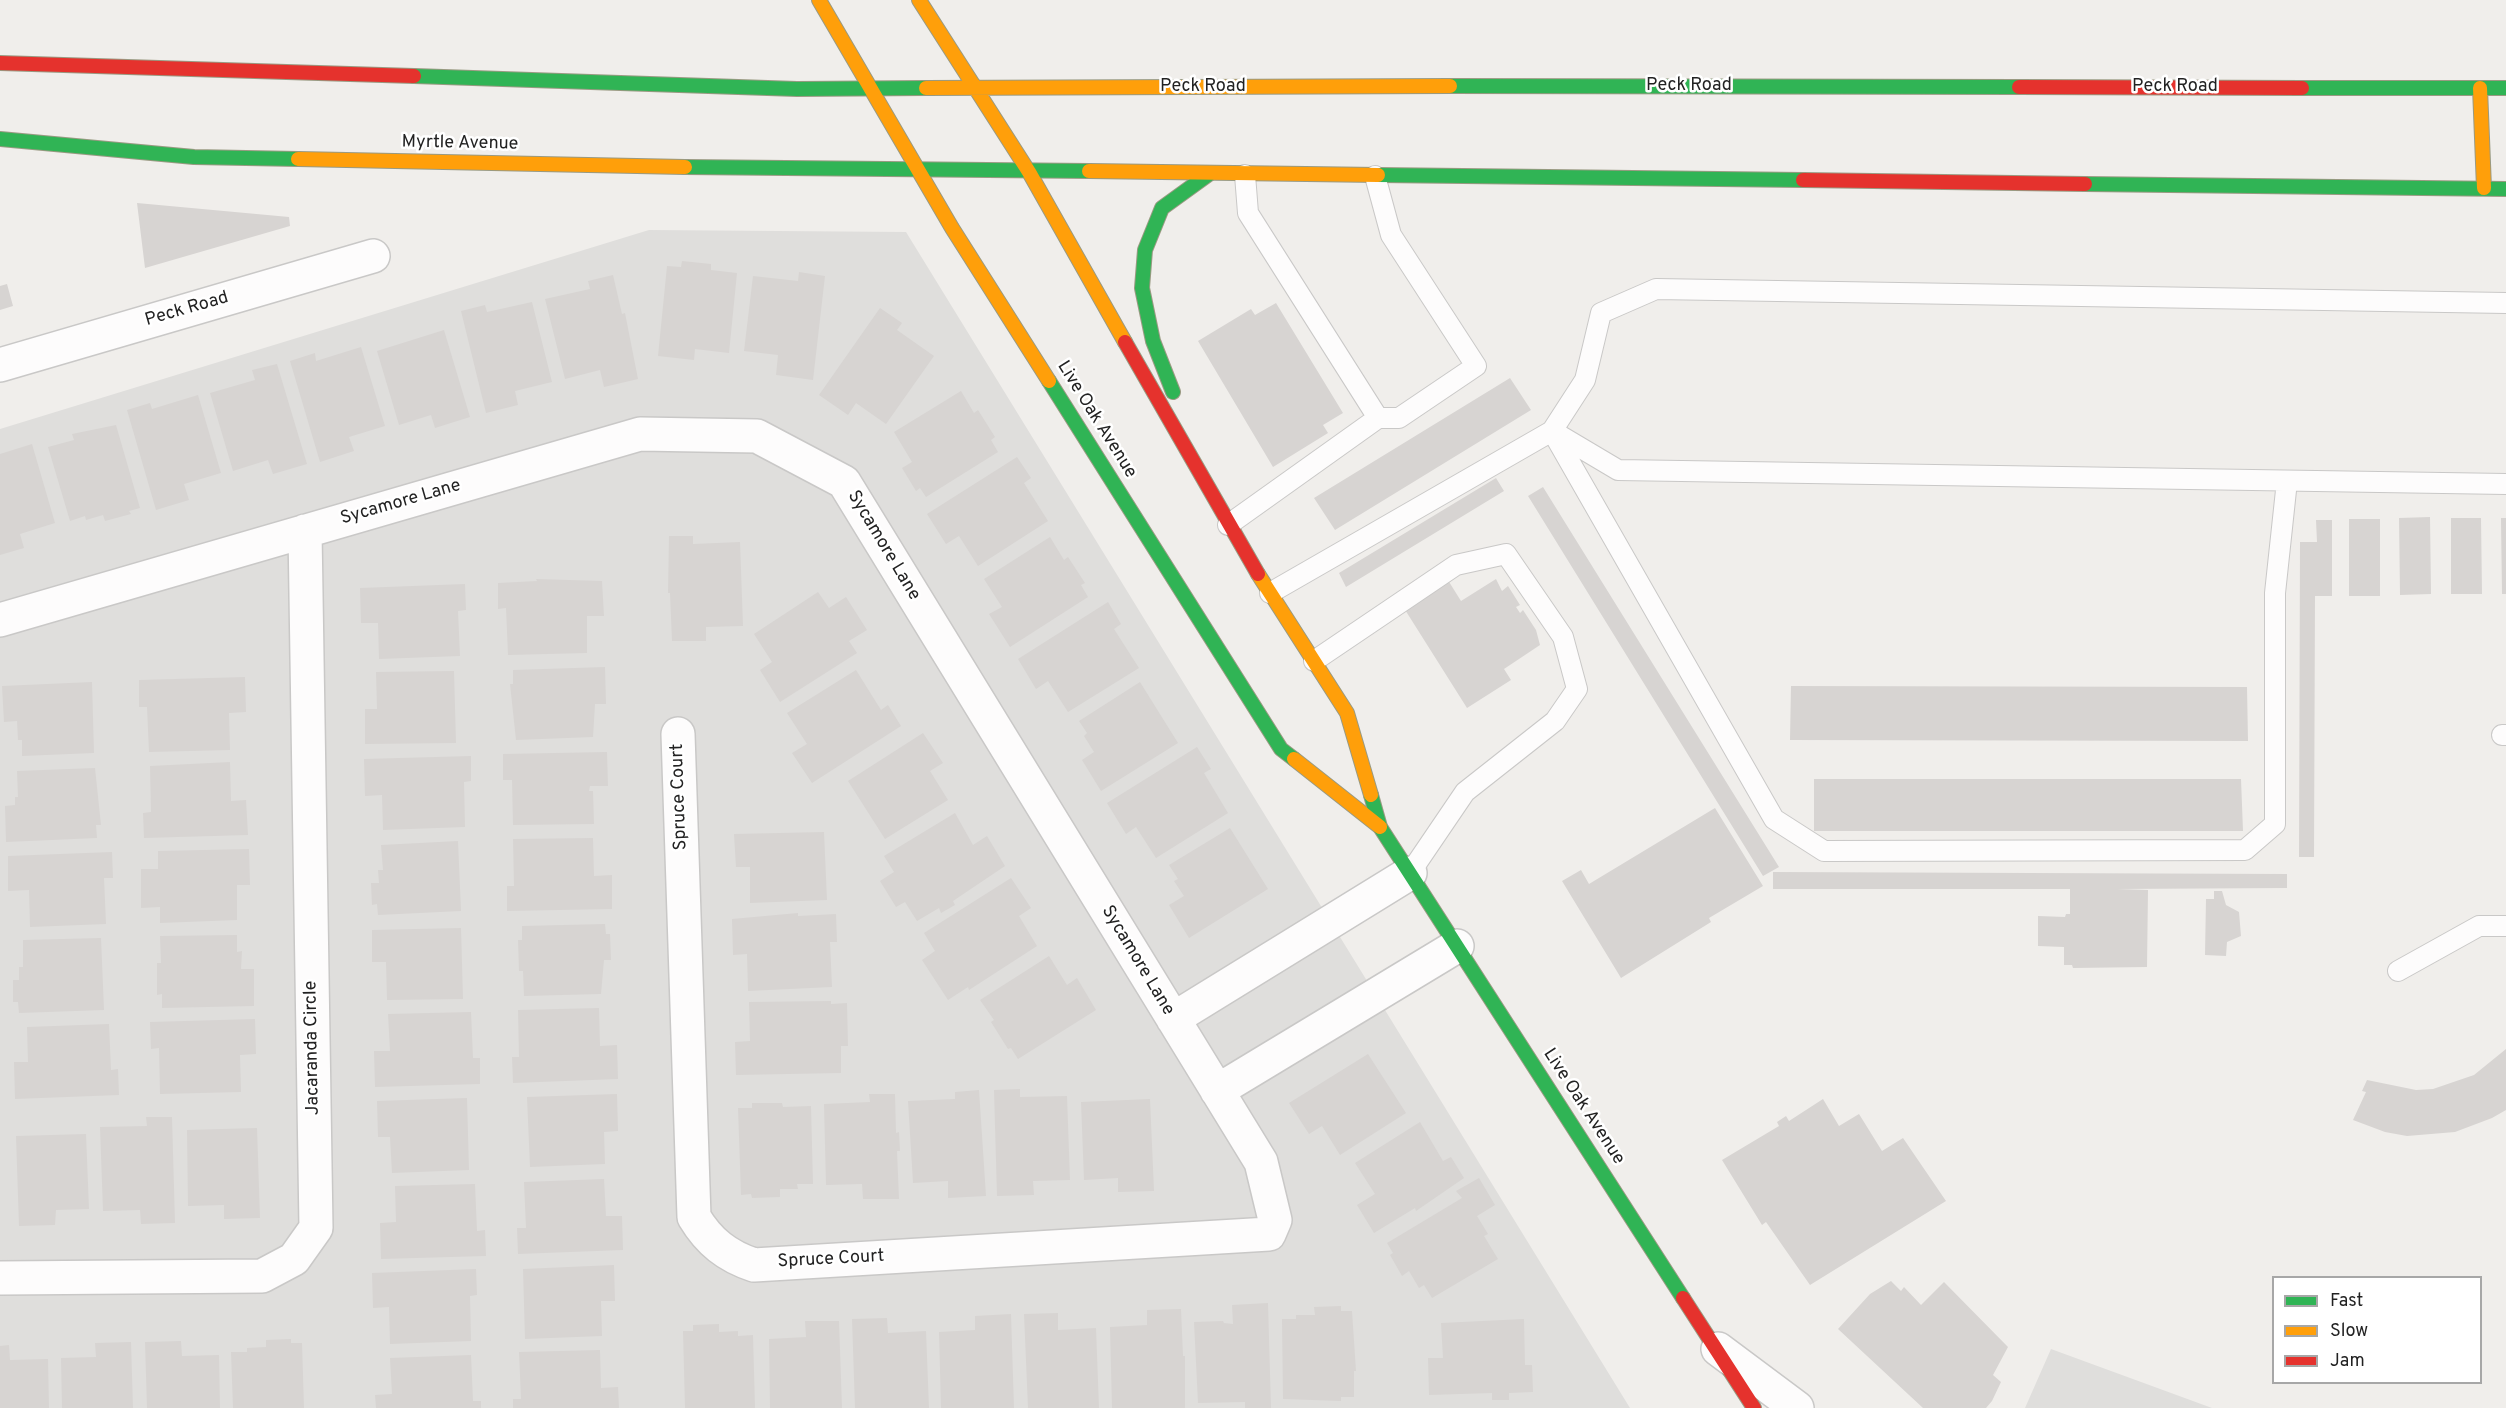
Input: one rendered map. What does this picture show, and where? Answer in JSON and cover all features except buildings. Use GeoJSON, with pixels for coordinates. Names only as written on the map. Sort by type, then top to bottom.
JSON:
{"type":"FeatureCollection","features":[{"type":"Feature","properties":{"kind":"main road","name":"Live Oak Avenue"},"geometry":{"type":"LineString","coordinates":[[819,0],[920,169],[952,228],[1281,749],[1380,827]]}},
{"type":"Feature","properties":{"kind":"main road","name":"Live Oak Avenue"},"geometry":{"type":"LineString","coordinates":[[919,0],[1029,172],[1228,525],[1347,713],[1380,827],[1754,1408]]}},
{"type":"Feature","properties":{"kind":"main road"},"geometry":{"type":"LineString","coordinates":[[0,63],[796,89],[871,88]]}},
{"type":"Feature","properties":{"kind":"main road","name":"Peck Road"},"geometry":{"type":"LineString","coordinates":[[871,88],[1472,86],[2506,88]]}},
{"type":"Feature","properties":{"kind":"main road"},"geometry":{"type":"LineString","coordinates":[[2480,88],[2484,188]]}},
{"type":"Feature","properties":{"kind":"main road","name":"Myrtle Avenue"},"geometry":{"type":"LineString","coordinates":[[0,139],[194,157],[863,170],[920,169]]}},
{"type":"Feature","properties":{"kind":"main road"},"geometry":{"type":"LineString","coordinates":[[920,169],[1245,175],[2506,189]]}},
{"type":"Feature","properties":{"kind":"main road"},"geometry":{"type":"LineString","coordinates":[[1209,174],[1162,208],[1145,250],[1142,288],[1154,341],[1212,495]]}},
{"type":"Feature","properties":{"kind":"street","name":"Peck Road"},"geometry":{"type":"LineString","coordinates":[[0,365],[373,256]]}},
{"type":"Feature","properties":{"kind":"street","name":"Sycamore Lane"},"geometry":{"type":"LineString","coordinates":[[0,620],[640,434],[757,436],[844,482],[1195,1056]]}},
{"type":"Feature","properties":{"kind":"street","name":"Jacaranda Circle"},"geometry":{"type":"LineString","coordinates":[[0,1278],[262,1276],[294,1259],[316,1228],[305,531]]}},
{"type":"Feature","properties":{"kind":"street","name":"Spruce Court"},"geometry":{"type":"LineString","coordinates":[[678,734],[694,1217],[704,1233],[718,1247],[737,1259],[754,1265],[1269,1234],[1275,1220],[1261,1162],[1195,1056]]}},
{"type":"Feature","properties":{"kind":"street"},"geometry":{"type":"LineString","coordinates":[[1173,1020],[1410,873]]}},
{"type":"Feature","properties":{"kind":"street"},"geometry":{"type":"LineString","coordinates":[[1217,1091],[1456,946]]}},
{"type":"Feature","properties":{"kind":"street"},"geometry":{"type":"LineString","coordinates":[[1718,1350],[1797,1408]]}},
{"type":"Feature","properties":{"kind":"lane"},"geometry":{"type":"LineString","coordinates":[[1245,175],[1248,213],[1378,418]]}},
{"type":"Feature","properties":{"kind":"lane"},"geometry":{"type":"LineString","coordinates":[[1228,525],[1378,418],[1399,418],[1476,366],[1391,236],[1375,176]]}},
{"type":"Feature","properties":{"kind":"lane"},"geometry":{"type":"LineString","coordinates":[[1270,593],[1552,431],[1585,380],[1601,313],[1656,289],[2506,303]]}},
{"type":"Feature","properties":{"kind":"lane"},"geometry":{"type":"LineString","coordinates":[[1552,431],[1618,470],[2506,484]]}},
{"type":"Feature","properties":{"kind":"lane"},"geometry":{"type":"LineString","coordinates":[[1552,431],[1774,819],[1824,851],[2245,850],[2275,824],[2274,593],[2287,481]]}},
{"type":"Feature","properties":{"kind":"lane"},"geometry":{"type":"LineString","coordinates":[[1314,661],[1456,565],[1506,554],[1563,637],[1576,689],[1555,721],[1465,792],[1410,873]]}},
{"type":"Feature","properties":{"kind":"lane"},"geometry":{"type":"LineString","coordinates":[[2398,971],[2479,926],[2506,926]]}},
{"type":"Feature","properties":{"kind":"shaded area"},"geometry":{"type":"Polygon","coordinates":[[[649,230],[906,232],[1630,1408],[0,1408],[0,429],[649,230]]]}},
{"type":"Feature","properties":{"kind":"shaded area"},"geometry":{"type":"Polygon","coordinates":[[[2051,1349],[2212,1408],[2025,1408],[2051,1349]]]}},
{"type":"Feature","properties":{"kind":"traffic: fast"},"geometry":{"type":"LineString","coordinates":[[414,76],[797,89],[926,88]]}},
{"type":"Feature","properties":{"kind":"traffic: fast"},"geometry":{"type":"LineString","coordinates":[[1450,86],[2019,87]]}},
{"type":"Feature","properties":{"kind":"traffic: fast"},"geometry":{"type":"LineString","coordinates":[[2302,88],[2506,88]]}},
{"type":"Feature","properties":{"kind":"traffic: fast"},"geometry":{"type":"LineString","coordinates":[[0,139],[194,157],[298,159]]}},
{"type":"Feature","properties":{"kind":"traffic: fast"},"geometry":{"type":"LineString","coordinates":[[685,167],[1089,171]]}},
{"type":"Feature","properties":{"kind":"traffic: fast"},"geometry":{"type":"LineString","coordinates":[[1173,392],[1153,341],[1142,288],[1145,250],[1162,208],[1209,174]]}},
{"type":"Feature","properties":{"kind":"traffic: fast"},"geometry":{"type":"LineString","coordinates":[[1378,175],[1803,180]]}},
{"type":"Feature","properties":{"kind":"traffic: fast"},"geometry":{"type":"LineString","coordinates":[[2085,184],[2506,189]]}},
{"type":"Feature","properties":{"kind":"traffic: fast"},"geometry":{"type":"LineString","coordinates":[[1049,381],[1281,749],[1294,759]]}},
{"type":"Feature","properties":{"kind":"traffic: fast"},"geometry":{"type":"LineString","coordinates":[[1371,795],[1380,827],[1683,1298]]}},
{"type":"Feature","properties":{"kind":"traffic: slow"},"geometry":{"type":"LineString","coordinates":[[819,0],[952,228],[1049,381]]}},
{"type":"Feature","properties":{"kind":"traffic: slow"},"geometry":{"type":"LineString","coordinates":[[919,0],[1029,172],[1125,342]]}},
{"type":"Feature","properties":{"kind":"traffic: slow"},"geometry":{"type":"LineString","coordinates":[[926,88],[1450,86]]}},
{"type":"Feature","properties":{"kind":"traffic: slow"},"geometry":{"type":"LineString","coordinates":[[2480,88],[2484,188]]}},
{"type":"Feature","properties":{"kind":"traffic: slow"},"geometry":{"type":"LineString","coordinates":[[298,159],[685,167]]}},
{"type":"Feature","properties":{"kind":"traffic: slow"},"geometry":{"type":"LineString","coordinates":[[1089,171],[1378,175]]}},
{"type":"Feature","properties":{"kind":"traffic: slow"},"geometry":{"type":"LineString","coordinates":[[1258,574],[1347,713],[1371,795]]}},
{"type":"Feature","properties":{"kind":"traffic: slow"},"geometry":{"type":"LineString","coordinates":[[1294,759],[1380,827]]}},
{"type":"Feature","properties":{"kind":"traffic: jam"},"geometry":{"type":"LineString","coordinates":[[0,63],[414,76]]}},
{"type":"Feature","properties":{"kind":"traffic: jam"},"geometry":{"type":"LineString","coordinates":[[2019,87],[2302,88]]}},
{"type":"Feature","properties":{"kind":"traffic: jam"},"geometry":{"type":"LineString","coordinates":[[1803,180],[2085,184]]}},
{"type":"Feature","properties":{"kind":"traffic: jam"},"geometry":{"type":"LineString","coordinates":[[1125,342],[1258,574]]}},
{"type":"Feature","properties":{"kind":"traffic: jam"},"geometry":{"type":"LineString","coordinates":[[1683,1298],[1754,1408]]}}]}
